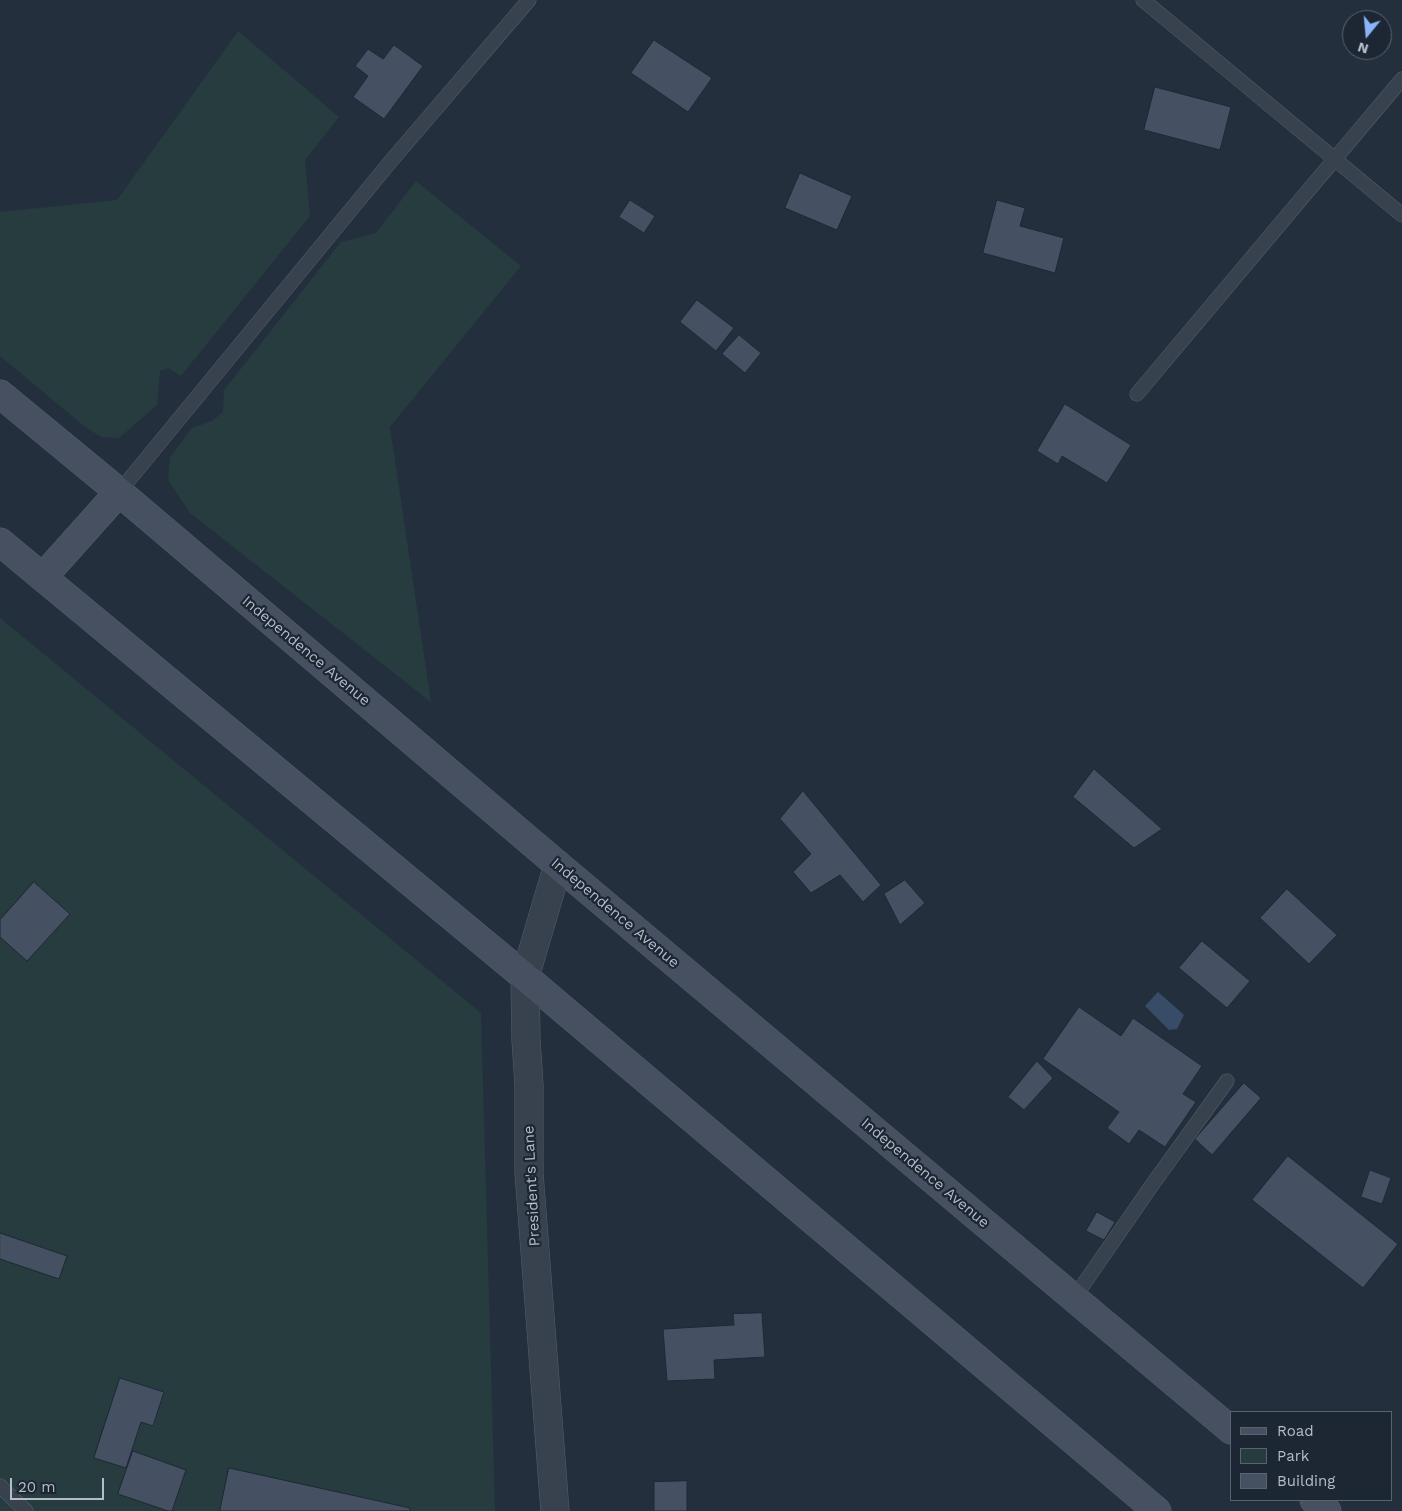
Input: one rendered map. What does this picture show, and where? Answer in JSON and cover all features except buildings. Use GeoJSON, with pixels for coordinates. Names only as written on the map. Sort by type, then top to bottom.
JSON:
{"type":"FeatureCollection","features":[{"type":"Feature","properties":{"kind":"main road","name":"Independence Avenue"},"geometry":{"type":"LineString","coordinates":[[0,394],[119,492],[558,865],[1230,1429]]}},
{"type":"Feature","properties":{"kind":"main road"},"geometry":{"type":"LineString","coordinates":[[43,577],[119,492]]}},
{"type":"Feature","properties":{"kind":"main road"},"geometry":{"type":"LineString","coordinates":[[0,542],[525,977],[1157,1511]]}},
{"type":"Feature","properties":{"kind":"main road"},"geometry":{"type":"LineString","coordinates":[[1315,1501],[1327,1511]]}},
{"type":"Feature","properties":{"kind":"street","name":"President's Lane"},"geometry":{"type":"LineString","coordinates":[[556,1511],[529,1173],[529,1085],[525,977],[558,865]]}},
{"type":"Feature","properties":{"kind":"lane"},"geometry":{"type":"LineString","coordinates":[[119,492],[391,161],[529,0]]}},
{"type":"Feature","properties":{"kind":"lane"},"geometry":{"type":"LineString","coordinates":[[1143,0],[1402,215]]}},
{"type":"Feature","properties":{"kind":"lane"},"geometry":{"type":"LineString","coordinates":[[1137,394],[1402,79]]}},
{"type":"Feature","properties":{"kind":"lane"},"geometry":{"type":"LineString","coordinates":[[1074,1298],[1227,1081]]}},
{"type":"Feature","properties":{"kind":"lane"},"geometry":{"type":"LineString","coordinates":[[0,1486],[26,1511]]}},
{"type":"Feature","properties":{"kind":"green space"},"geometry":{"type":"Polygon","coordinates":[[[238,31],[339,117],[305,160],[310,216],[181,376],[168,368],[160,371],[157,405],[119,438],[101,437],[84,426],[0,356],[0,212],[117,200],[238,31]]]}},
{"type":"Feature","properties":{"kind":"green space"},"geometry":{"type":"Polygon","coordinates":[[[416,181],[521,266],[390,427],[431,702],[190,513],[168,480],[170,457],[192,428],[212,421],[223,412],[224,390],[341,242],[376,233],[416,181]]]}},
{"type":"Feature","properties":{"kind":"green space"},"geometry":{"type":"Polygon","coordinates":[[[0,618],[481,1013],[495,1511],[0,1511],[0,618]]]}},
{"type":"Feature","properties":{"kind":"water"},"geometry":{"type":"Polygon","coordinates":[[[1158,992],[1184,1015],[1177,1029],[1169,1030],[1145,1006],[1158,992]]]}}]}
